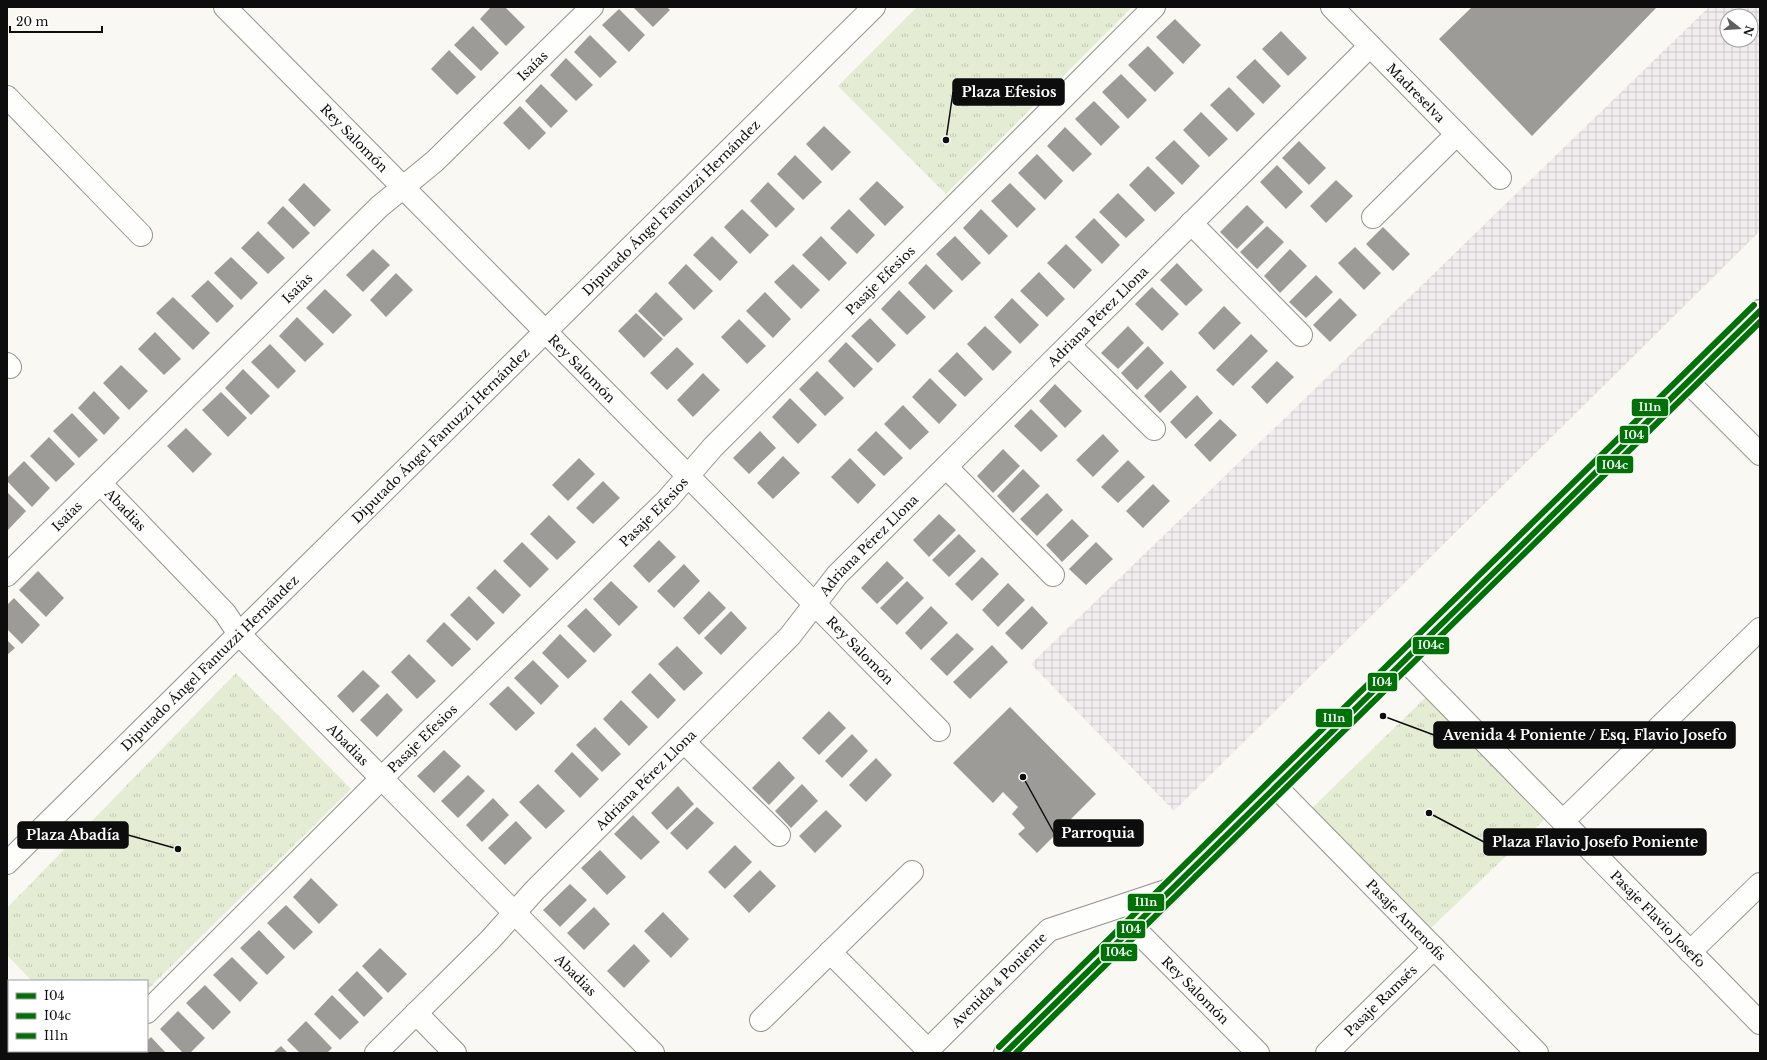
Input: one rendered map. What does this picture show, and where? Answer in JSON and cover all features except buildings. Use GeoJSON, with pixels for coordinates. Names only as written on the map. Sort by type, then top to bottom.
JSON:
{"type":"FeatureCollection","features":[{"type":"Feature","properties":{"kind":"street","name":"Rey Salomón"},"geometry":{"type":"LineString","coordinates":[[225,7],[939,730]]}},
{"type":"Feature","properties":{"kind":"street","name":"Isaías"},"geometry":{"type":"LineString","coordinates":[[7,575],[379,207],[436,161],[592,7]]}},
{"type":"Feature","properties":{"kind":"street","name":"Diputado Ángel Fantuzzi Hernández"},"geometry":{"type":"LineString","coordinates":[[7,863],[874,7]]}},
{"type":"Feature","properties":{"kind":"street","name":"Pasaje Efesios"},"geometry":{"type":"LineString","coordinates":[[148,1011],[382,778],[667,500],[727,434],[1154,7]]}},
{"type":"Feature","properties":{"kind":"street","name":"Madreselva"},"geometry":{"type":"LineString","coordinates":[[1332,7],[1500,178]]}},
{"type":"Feature","properties":{"kind":"street","name":"Adriana Pérez Llona"},"geometry":{"type":"LineString","coordinates":[[376,1053],[489,941],[535,890],[790,636],[837,574],[1370,46]]}},
{"type":"Feature","properties":{"kind":"street"},"geometry":{"type":"LineString","coordinates":[[7,97],[141,234]]}},
{"type":"Feature","properties":{"kind":"street"},"geometry":{"type":"LineString","coordinates":[[1372,217],[1457,134]]}},
{"type":"Feature","properties":{"kind":"street"},"geometry":{"type":"LineString","coordinates":[[1191,223],[1301,335]]}},
{"type":"Feature","properties":{"kind":"street","name":"Avenida 4 Poniente"},"geometry":{"type":"LineString","coordinates":[[1005,1053],[1760,311]]}},
{"type":"Feature","properties":{"kind":"street"},"geometry":{"type":"LineString","coordinates":[[1069,345],[1154,429]]}},
{"type":"Feature","properties":{"kind":"street"},"geometry":{"type":"LineString","coordinates":[[1688,382],[1760,454]]}},
{"type":"Feature","properties":{"kind":"street"},"geometry":{"type":"LineString","coordinates":[[946,467],[1053,575]]}},
{"type":"Feature","properties":{"kind":"street","name":"Abadias"},"geometry":{"type":"LineString","coordinates":[[100,483],[225,613],[239,634],[653,1053]]}},
{"type":"Feature","properties":{"kind":"street"},"geometry":{"type":"LineString","coordinates":[[1563,821],[1760,629]]}},
{"type":"Feature","properties":{"kind":"street","name":"Pasaje Flavio Josefo"},"geometry":{"type":"LineString","coordinates":[[1405,660],[1760,1024]]}},
{"type":"Feature","properties":{"kind":"street"},"geometry":{"type":"LineString","coordinates":[[684,742],[779,835]]}},
{"type":"Feature","properties":{"kind":"street","name":"Pasaje Amenofis"},"geometry":{"type":"LineString","coordinates":[[1276,786],[1537,1053]]}},
{"type":"Feature","properties":{"kind":"street"},"geometry":{"type":"LineString","coordinates":[[761,1020],[912,872]]}},
{"type":"Feature","properties":{"kind":"street"},"geometry":{"type":"LineString","coordinates":[[1690,952],[1760,884]]}},
{"type":"Feature","properties":{"kind":"street","name":"Avenida 4 Poniente"},"geometry":{"type":"LineString","coordinates":[[927,1051],[1049,930],[1172,889]]}},
{"type":"Feature","properties":{"kind":"street","name":"Rey Salomón"},"geometry":{"type":"LineString","coordinates":[[1133,927],[1258,1053]]}},
{"type":"Feature","properties":{"kind":"street","name":"Pasaje Ramsés"},"geometry":{"type":"LineString","coordinates":[[1327,1053],[1434,948]]}},
{"type":"Feature","properties":{"kind":"street"},"geometry":{"type":"LineString","coordinates":[[830,952],[927,1051]]}},
{"type":"Feature","properties":{"kind":"street"},"geometry":{"type":"LineString","coordinates":[[416,1013],[456,1053]]}},
{"type":"Feature","properties":{"kind":"shaded area"},"geometry":{"type":"Polygon","coordinates":[[[1709,7],[1760,7],[1760,231],[1174,811],[1031,664],[1709,7]]]}},
{"type":"Feature","properties":{"kind":"green space"},"geometry":{"type":"Polygon","coordinates":[[[917,7],[1132,7],[946,194],[838,86],[917,7]]]}},
{"type":"Feature","properties":{"kind":"green space"},"geometry":{"type":"Polygon","coordinates":[[[236,673],[351,789],[148,989],[148,980],[31,980],[7,955],[7,908],[236,673]]]}},
{"type":"Feature","properties":{"kind":"green space"},"geometry":{"type":"Polygon","coordinates":[[[1427,696],[1547,817],[1429,930],[1311,809],[1427,696]]]}},
{"type":"Feature","properties":{"kind":"transit line","name":"I11n"},"geometry":{"type":"LineString","coordinates":[[999,1047],[1754,305]]}},
{"type":"Feature","properties":{"kind":"transit line","name":"I04"},"geometry":{"type":"LineString","coordinates":[[1005,1053],[1760,311]]}},
{"type":"Feature","properties":{"kind":"transit line","name":"I04c"},"geometry":{"type":"LineString","coordinates":[[1016,1053],[1760,322]]}},
{"type":"Feature","properties":{"kind":"place","name":"Plaza Efesios"},"geometry":{"type":"Point","coordinates":[946,140]}},
{"type":"Feature","properties":{"kind":"place","name":"Avenida 4 Poniente / Esq. Flavio Josefo"},"geometry":{"type":"Point","coordinates":[1383,716]}},
{"type":"Feature","properties":{"kind":"place","name":"Parroquia"},"geometry":{"type":"Point","coordinates":[1023,777]}},
{"type":"Feature","properties":{"kind":"place","name":"Plaza Flavio Josefo Poniente"},"geometry":{"type":"Point","coordinates":[1429,813]}},
{"type":"Feature","properties":{"kind":"place","name":"Plaza Abadía"},"geometry":{"type":"Point","coordinates":[178,849]}}]}
